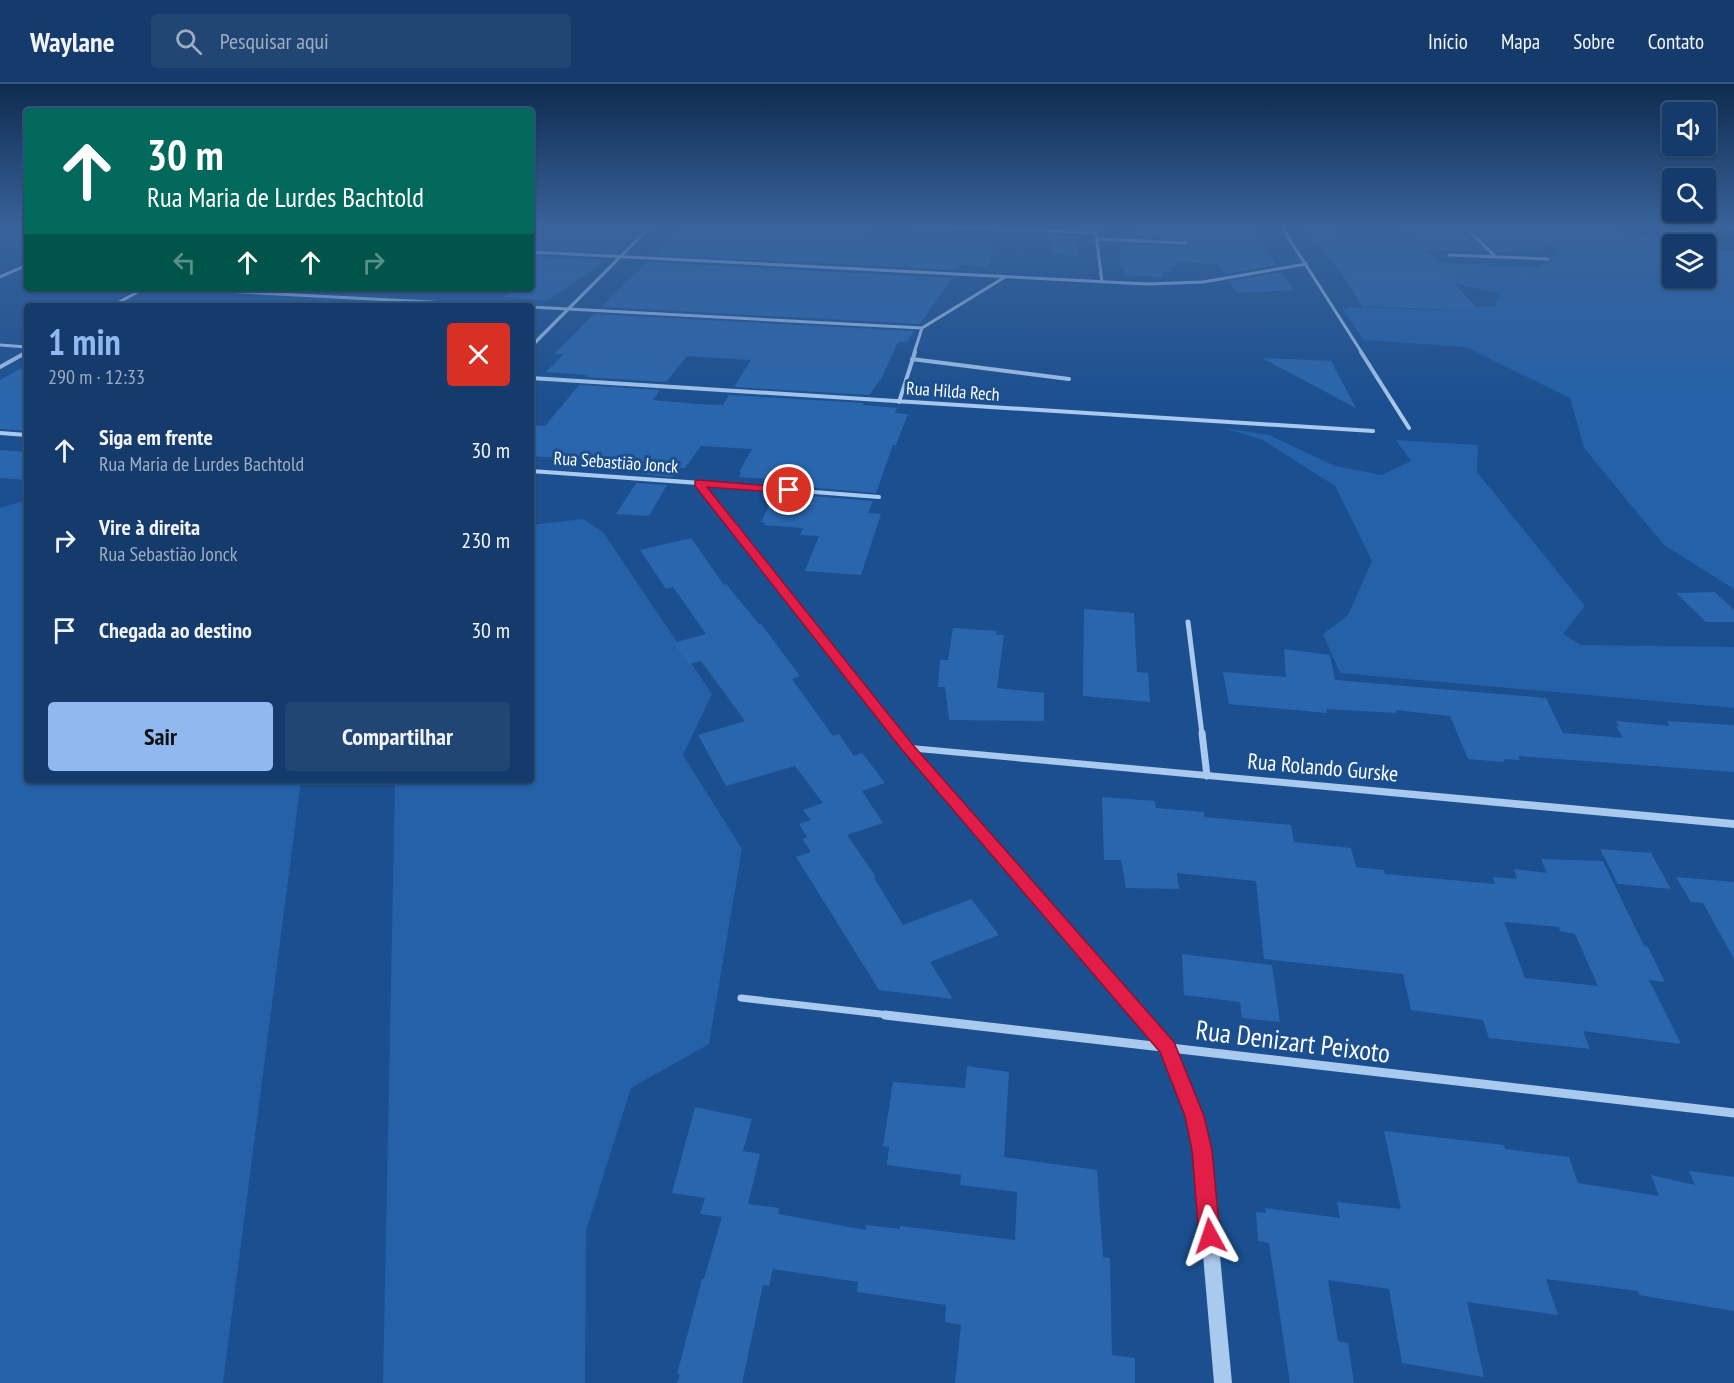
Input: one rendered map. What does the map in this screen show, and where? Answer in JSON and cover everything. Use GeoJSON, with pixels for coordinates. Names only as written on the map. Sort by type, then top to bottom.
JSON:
{"type":"FeatureCollection","features":[{"type":"Feature","properties":{"kind":"street"},"geometry":{"type":"LineString","coordinates":[[534,344],[590,287]]}},
{"type":"Feature","properties":{"kind":"street"},"geometry":{"type":"LineString","coordinates":[[534,307],[922,328],[989,287]]}},
{"type":"Feature","properties":{"kind":"street"},"geometry":{"type":"LineString","coordinates":[[1320,287],[1409,428]]}},
{"type":"Feature","properties":{"kind":"street"},"geometry":{"type":"LineString","coordinates":[[118,303],[140,291]]}},
{"type":"Feature","properties":{"kind":"street"},"geometry":{"type":"LineString","coordinates":[[223,291],[449,303]]}},
{"type":"Feature","properties":{"kind":"street"},"geometry":{"type":"LineString","coordinates":[[899,402],[922,328]]}},
{"type":"Feature","properties":{"kind":"street"},"geometry":{"type":"LineString","coordinates":[[0,345],[24,346]]}},
{"type":"Feature","properties":{"kind":"street"},"geometry":{"type":"LineString","coordinates":[[0,367],[24,354]]}},
{"type":"Feature","properties":{"kind":"street"},"geometry":{"type":"LineString","coordinates":[[912,359],[1069,379]]}},
{"type":"Feature","properties":{"kind":"street","name":"Rua Hilda Rech"},"geometry":{"type":"LineString","coordinates":[[534,378],[1373,431]]}},
{"type":"Feature","properties":{"kind":"street"},"geometry":{"type":"LineString","coordinates":[[0,433],[24,435]]}},
{"type":"Feature","properties":{"kind":"street","name":"Rua Sebastião Jonck"},"geometry":{"type":"LineString","coordinates":[[534,471],[879,497]]}},
{"type":"Feature","properties":{"kind":"street"},"geometry":{"type":"LineString","coordinates":[[699,483],[908,748],[1167,1047],[1194,1116],[1202,1150],[1223,1383]]}},
{"type":"Feature","properties":{"kind":"street"},"geometry":{"type":"LineString","coordinates":[[1188,622],[1207,776]]}},
{"type":"Feature","properties":{"kind":"street","name":"Rua Rolando Gurske"},"geometry":{"type":"LineString","coordinates":[[908,748],[1734,824]]}},
{"type":"Feature","properties":{"kind":"street","name":"Rua Denizart Peixoto"},"geometry":{"type":"LineString","coordinates":[[741,998],[1734,1113]]}},
{"type":"Feature","properties":{"kind":"shaded area"},"geometry":{"type":"Polygon","coordinates":[[[1468,287],[1734,287],[1734,589],[1664,545],[1584,448],[1570,398],[1466,347],[1364,340],[1343,310],[1348,307],[1444,310],[1495,306],[1500,294],[1468,287]]]}},
{"type":"Feature","properties":{"kind":"shaded area"},"geometry":{"type":"Polygon","coordinates":[[[1224,428],[1269,435],[1335,466],[1382,475],[1411,461],[1396,440],[1478,445],[1477,472],[1585,606],[1563,634],[1581,645],[1734,647],[1734,708],[1340,673],[1323,634],[1348,615],[1372,561],[1335,486],[1263,440],[1224,428]]]}},
{"type":"Feature","properties":{"kind":"shaded area"},"geometry":{"type":"Polygon","coordinates":[[[24,501],[24,783],[301,783],[223,1383],[0,1383],[0,508],[24,501]]]}},
{"type":"Feature","properties":{"kind":"shaded area"},"geometry":{"type":"Polygon","coordinates":[[[583,519],[603,532],[712,694],[683,755],[742,849],[709,1044],[631,1088],[586,1231],[585,1383],[383,1383],[395,783],[534,783],[534,525],[583,519]]]}},
{"type":"Feature","properties":{"kind":"building"},"geometry":{"type":"Polygon","coordinates":[[[534,287],[568,287],[547,301],[503,297],[510,291],[534,291],[534,287]]]}},
{"type":"Feature","properties":{"kind":"building"},"geometry":{"type":"Polygon","coordinates":[[[622,287],[946,287],[920,324],[601,307],[622,287]]]}},
{"type":"Feature","properties":{"kind":"building"},"geometry":{"type":"Polygon","coordinates":[[[1233,287],[1292,287],[1294,290],[1237,293],[1233,287]]]}},
{"type":"Feature","properties":{"kind":"building"},"geometry":{"type":"Polygon","coordinates":[[[1350,287],[1457,287],[1479,311],[1362,306],[1350,287]]]}},
{"type":"Feature","properties":{"kind":"building"},"geometry":{"type":"Polygon","coordinates":[[[594,314],[914,331],[907,342],[898,342],[882,377],[869,395],[734,387],[751,360],[687,356],[666,382],[546,372],[564,354],[554,354],[594,314]]]}},
{"type":"Feature","properties":{"kind":"building"},"geometry":{"type":"Polygon","coordinates":[[[1262,358],[1331,361],[1356,408],[1262,358]]]}},
{"type":"Feature","properties":{"kind":"building"},"geometry":{"type":"Polygon","coordinates":[[[24,367],[24,431],[0,429],[0,380],[24,367]]]}},
{"type":"Feature","properties":{"kind":"building"},"geometry":{"type":"Polygon","coordinates":[[[579,385],[660,390],[653,400],[698,404],[723,405],[729,395],[864,403],[862,405],[897,408],[895,413],[908,414],[896,445],[893,445],[876,493],[779,485],[782,480],[739,477],[741,472],[739,472],[752,449],[701,446],[685,468],[677,468],[672,477],[641,474],[647,464],[534,456],[534,425],[545,426],[579,385]]]}},
{"type":"Feature","properties":{"kind":"building"},"geometry":{"type":"Polygon","coordinates":[[[0,450],[24,452],[24,480],[0,478],[0,450]]]}},
{"type":"Feature","properties":{"kind":"building"},"geometry":{"type":"Polygon","coordinates":[[[636,483],[667,485],[649,516],[616,514],[636,483]]]}},
{"type":"Feature","properties":{"kind":"building"},"geometry":{"type":"Polygon","coordinates":[[[775,493],[873,501],[868,513],[881,514],[861,575],[805,571],[819,536],[800,535],[803,528],[764,525],[766,523],[761,522],[775,493]]]}},
{"type":"Feature","properties":{"kind":"building"},"geometry":{"type":"Polygon","coordinates":[[[691,538],[724,585],[726,584],[761,624],[800,676],[792,679],[833,736],[839,734],[854,756],[862,753],[885,783],[862,791],[883,823],[847,835],[876,877],[874,878],[903,925],[971,899],[999,935],[930,962],[953,999],[879,990],[796,857],[811,852],[802,839],[807,837],[799,824],[811,820],[803,810],[823,803],[795,766],[726,786],[698,735],[745,721],[701,661],[689,664],[673,643],[706,634],[673,587],[666,589],[640,550],[691,538]]]}},
{"type":"Feature","properties":{"kind":"building"},"geometry":{"type":"Polygon","coordinates":[[[1715,592],[1734,610],[1734,622],[1706,622],[1676,593],[1715,592]]]}},
{"type":"Feature","properties":{"kind":"building"},"geometry":{"type":"Polygon","coordinates":[[[1084,609],[1134,613],[1137,672],[1148,673],[1150,702],[1083,696],[1084,609]]]}},
{"type":"Feature","properties":{"kind":"building"},"geometry":{"type":"Polygon","coordinates":[[[953,628],[997,631],[996,635],[1004,635],[997,688],[1044,693],[1044,721],[949,720],[945,687],[938,687],[940,660],[948,660],[953,628]]]}},
{"type":"Feature","properties":{"kind":"building"},"geometry":{"type":"Polygon","coordinates":[[[1284,649],[1330,655],[1335,680],[1546,698],[1563,733],[1623,738],[1616,726],[1619,726],[1616,721],[1670,726],[1667,721],[1734,725],[1734,772],[1518,756],[1520,760],[1503,759],[1504,762],[1468,759],[1450,716],[1396,710],[1397,713],[1326,709],[1327,713],[1229,704],[1223,672],[1286,677],[1284,649]]]}},
{"type":"Feature","properties":{"kind":"building"},"geometry":{"type":"Polygon","coordinates":[[[1102,797],[1155,801],[1156,808],[1204,812],[1204,817],[1291,825],[1294,842],[1351,848],[1356,867],[1384,870],[1385,874],[1495,884],[1493,877],[1517,879],[1514,869],[1547,873],[1541,859],[1603,861],[1644,946],[1648,947],[1665,982],[1649,980],[1681,1044],[1583,1031],[1590,1049],[1489,1038],[1483,1020],[1411,1010],[1403,974],[1264,959],[1256,881],[1177,873],[1179,889],[1126,888],[1121,860],[1104,860],[1102,797]],[[1504,922],[1525,978],[1598,986],[1575,934],[1560,931],[1559,927],[1504,922]]]}},
{"type":"Feature","properties":{"kind":"building"},"geometry":{"type":"Polygon","coordinates":[[[1600,849],[1651,853],[1671,889],[1618,884],[1600,849]]]}},
{"type":"Feature","properties":{"kind":"building"},"geometry":{"type":"Polygon","coordinates":[[[1676,877],[1734,882],[1734,959],[1703,903],[1691,902],[1676,877]]]}},
{"type":"Feature","properties":{"kind":"building"},"geometry":{"type":"Polygon","coordinates":[[[1182,954],[1272,965],[1280,1022],[1242,1018],[1240,1002],[1184,995],[1182,954]]]}},
{"type":"Feature","properties":{"kind":"building"},"geometry":{"type":"Polygon","coordinates":[[[967,1066],[1009,1072],[1004,1157],[1097,1170],[1103,1257],[1110,1258],[1112,1355],[1135,1358],[1135,1383],[955,1383],[961,1325],[945,1322],[946,1305],[857,1292],[858,1282],[773,1269],[769,1286],[763,1285],[742,1383],[677,1383],[680,1374],[677,1374],[702,1279],[704,1279],[722,1217],[700,1214],[705,1198],[672,1193],[695,1107],[752,1119],[743,1151],[760,1154],[748,1204],[779,1208],[778,1214],[866,1230],[866,1225],[900,1229],[900,1226],[1015,1240],[1017,1192],[960,1185],[961,1175],[887,1165],[889,1147],[883,1146],[893,1082],[965,1088],[967,1066]]]}},
{"type":"Feature","properties":{"kind":"building"},"geometry":{"type":"Polygon","coordinates":[[[1384,1131],[1504,1145],[1505,1149],[1569,1157],[1578,1183],[1659,1196],[1651,1175],[1695,1185],[1689,1171],[1734,1177],[1734,1311],[1639,1295],[1638,1291],[1546,1279],[1558,1315],[1467,1302],[1484,1377],[1402,1363],[1389,1289],[1328,1280],[1338,1341],[1348,1343],[1354,1383],[1290,1383],[1269,1243],[1258,1241],[1256,1212],[1266,1213],[1265,1208],[1340,1218],[1337,1202],[1401,1209],[1384,1131]]]}},
{"type":"Feature","properties":{"kind":"route"},"geometry":{"type":"LineString","coordinates":[[789,490],[699,483],[908,748],[1167,1047],[1194,1116],[1202,1150],[1210,1236]]}}]}
